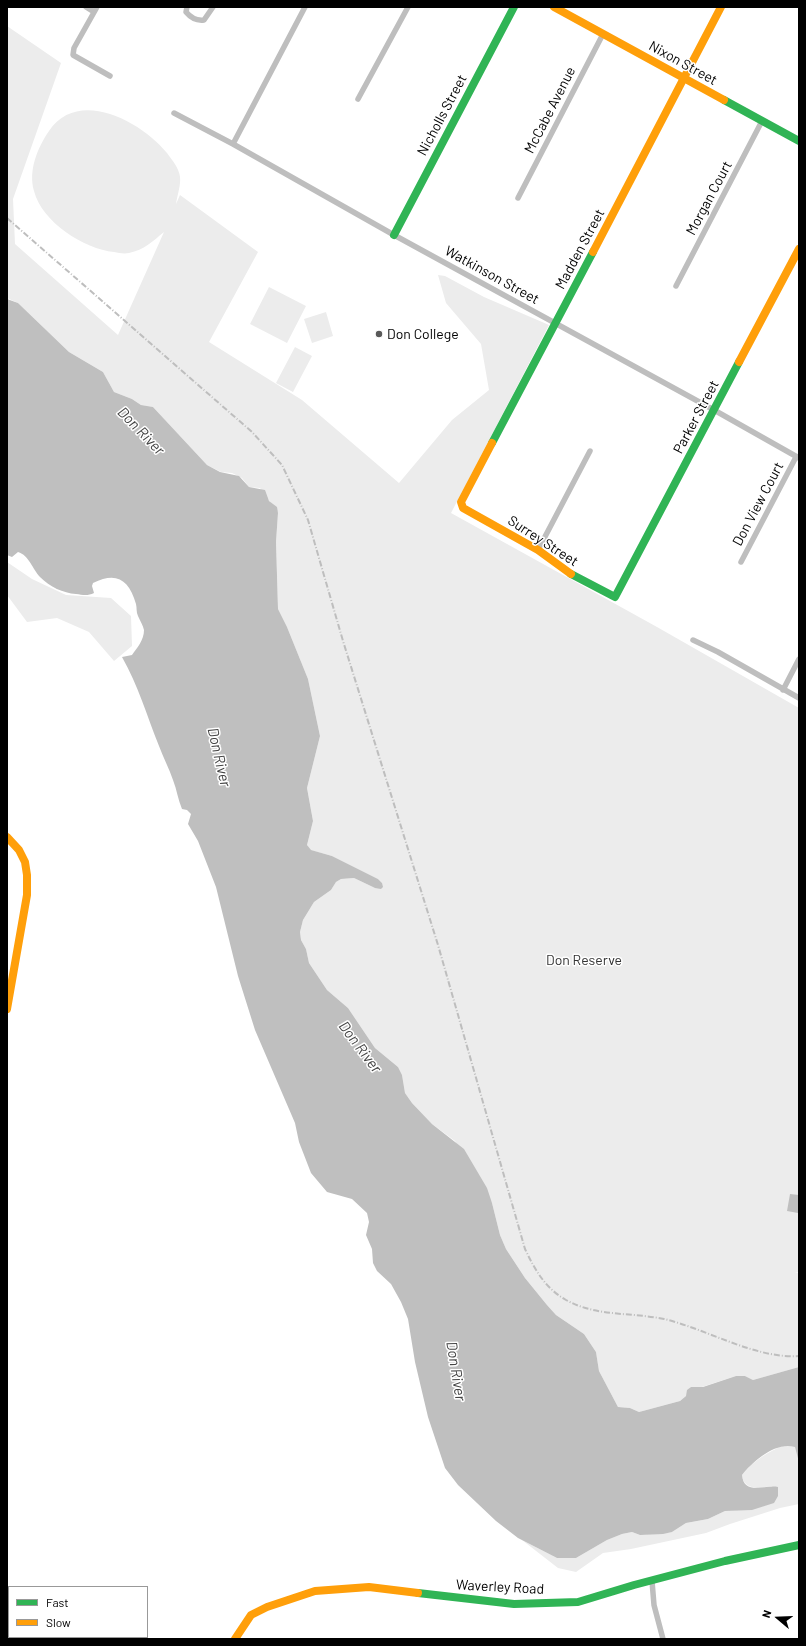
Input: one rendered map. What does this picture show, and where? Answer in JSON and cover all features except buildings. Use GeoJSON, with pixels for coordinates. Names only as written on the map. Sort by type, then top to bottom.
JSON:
{"type":"FeatureCollection","features":[{"type":"Feature","properties":{"kind":"street"},"geometry":{"type":"LineString","coordinates":[[86,7],[95,10],[74,48],[72,55],[110,76]]}},
{"type":"Feature","properties":{"kind":"street"},"geometry":{"type":"LineString","coordinates":[[187,7],[186,12],[191,17],[198,20],[204,20],[213,7]]}},
{"type":"Feature","properties":{"kind":"street"},"geometry":{"type":"LineString","coordinates":[[233,144],[305,7]]}},
{"type":"Feature","properties":{"kind":"street"},"geometry":{"type":"LineString","coordinates":[[358,99],[408,7]]}},
{"type":"Feature","properties":{"kind":"street","name":"Nicholls Street"},"geometry":{"type":"LineString","coordinates":[[394,235],[514,7]]}},
{"type":"Feature","properties":{"kind":"street","name":"Nixon Street"},"geometry":{"type":"LineString","coordinates":[[554,7],[799,141]]}},
{"type":"Feature","properties":{"kind":"street","name":"Madden Street"},"geometry":{"type":"LineString","coordinates":[[461,502],[721,7]]}},
{"type":"Feature","properties":{"kind":"street","name":"McCabe Avenue"},"geometry":{"type":"LineString","coordinates":[[518,198],[603,34]]}},
{"type":"Feature","properties":{"kind":"street","name":"Watkinson Street"},"geometry":{"type":"LineString","coordinates":[[174,113],[233,144],[394,235],[798,457]]}},
{"type":"Feature","properties":{"kind":"street","name":"Morgan Court"},"geometry":{"type":"LineString","coordinates":[[676,286],[762,121]]}},
{"type":"Feature","properties":{"kind":"street","name":"Parker Street"},"geometry":{"type":"LineString","coordinates":[[615,597],[799,249]]}},
{"type":"Feature","properties":{"kind":"street"},"geometry":{"type":"LineString","coordinates":[[538,550],[590,451]]}},
{"type":"Feature","properties":{"kind":"street","name":"Don View Court"},"geometry":{"type":"LineString","coordinates":[[741,562],[798,457]]}},
{"type":"Feature","properties":{"kind":"street","name":"Surrey Street"},"geometry":{"type":"LineString","coordinates":[[461,502],[463,508],[538,550],[574,576],[615,597]]}},
{"type":"Feature","properties":{"kind":"street"},"geometry":{"type":"LineString","coordinates":[[693,640],[718,652],[799,698]]}},
{"type":"Feature","properties":{"kind":"street"},"geometry":{"type":"LineString","coordinates":[[783,690],[799,658]]}},
{"type":"Feature","properties":{"kind":"street"},"geometry":{"type":"LineString","coordinates":[[7,837],[19,850],[25,862],[28,875],[27,894],[7,1009]]}},
{"type":"Feature","properties":{"kind":"street","name":"Waverley Road"},"geometry":{"type":"LineString","coordinates":[[235,1639],[251,1614],[315,1590],[369,1587],[514,1604],[578,1602],[725,1561],[799,1545]]}},
{"type":"Feature","properties":{"kind":"street"},"geometry":{"type":"LineString","coordinates":[[652,1581],[654,1605],[663,1639]]}},
{"type":"Feature","properties":{"kind":"green space","name":"Don Reserve"},"geometry":{"type":"Polygon","coordinates":[[[7,26],[61,63],[13,199],[15,244],[118,335],[164,232],[148,245],[139,250],[129,253],[120,253],[102,250],[78,240],[55,223],[46,213],[39,202],[32,183],[35,159],[41,144],[49,131],[61,118],[76,112],[92,110],[110,114],[142,130],[156,141],[167,153],[178,170],[180,183],[176,204],[180,195],[258,252],[209,342],[302,400],[399,483],[452,420],[489,390],[481,344],[446,303],[438,275],[445,276],[484,297],[549,325],[451,513],[657,627],[799,708],[799,1272],[795,1272],[799,1273],[799,1367],[753,1380],[745,1376],[736,1376],[702,1387],[691,1387],[686,1396],[680,1401],[639,1412],[630,1408],[618,1407],[599,1371],[596,1352],[584,1334],[556,1315],[525,1278],[506,1249],[500,1235],[492,1203],[455,1141],[432,1124],[412,1103],[405,1093],[402,1075],[398,1067],[375,1048],[348,1008],[327,990],[309,963],[306,949],[301,940],[300,932],[303,920],[314,902],[331,890],[336,882],[341,879],[354,878],[375,888],[382,883],[378,879],[332,856],[310,850],[307,845],[313,821],[307,788],[320,736],[308,679],[278,609],[276,542],[278,513],[260,488],[249,487],[242,478],[232,473],[221,472],[207,465],[153,407],[141,405],[132,399],[114,392],[103,372],[69,352],[18,303],[7,298],[7,26]]]}},
{"type":"Feature","properties":{"kind":"green space"},"geometry":{"type":"Polygon","coordinates":[[[269,287],[306,306],[287,343],[250,324],[269,287]]]}},
{"type":"Feature","properties":{"kind":"green space"},"geometry":{"type":"Polygon","coordinates":[[[326,312],[333,336],[312,343],[304,319],[326,312]]]}},
{"type":"Feature","properties":{"kind":"green space"},"geometry":{"type":"Polygon","coordinates":[[[295,347],[312,356],[293,392],[276,383],[295,347]]]}},
{"type":"Feature","properties":{"kind":"green space"},"geometry":{"type":"Polygon","coordinates":[[[7,562],[32,579],[66,595],[111,598],[131,616],[132,646],[114,661],[89,632],[57,618],[27,622],[7,595],[7,562]]]}},
{"type":"Feature","properties":{"kind":"green space"},"geometry":{"type":"Polygon","coordinates":[[[787,1444],[795,1446],[797,1452],[799,1470],[799,1504],[780,1508],[706,1533],[631,1549],[603,1553],[576,1572],[558,1568],[522,1540],[557,1558],[576,1558],[607,1540],[622,1534],[632,1532],[640,1535],[672,1532],[686,1523],[708,1519],[725,1511],[737,1510],[773,1486],[750,1486],[743,1480],[742,1475],[762,1456],[787,1444]]]}},
{"type":"Feature","properties":{"kind":"water","name":"Don River"},"geometry":{"type":"Polygon","coordinates":[[[7,299],[18,303],[69,352],[103,372],[114,392],[132,399],[141,405],[153,407],[207,465],[220,472],[239,476],[249,487],[265,490],[269,501],[277,507],[276,542],[278,609],[308,679],[320,736],[307,788],[313,821],[307,845],[311,850],[332,856],[378,879],[382,883],[383,887],[381,889],[375,888],[354,878],[341,879],[336,882],[331,890],[314,902],[303,920],[300,932],[301,940],[306,949],[309,963],[327,990],[348,1008],[375,1048],[398,1067],[402,1075],[405,1093],[412,1103],[432,1124],[464,1149],[487,1188],[500,1235],[506,1249],[525,1278],[556,1315],[584,1334],[596,1352],[599,1371],[618,1407],[630,1408],[639,1412],[680,1401],[686,1396],[687,1390],[691,1387],[703,1387],[736,1376],[745,1376],[753,1380],[799,1367],[799,1462],[795,1447],[780,1447],[759,1458],[742,1475],[747,1485],[751,1487],[778,1487],[778,1496],[774,1503],[752,1510],[725,1511],[708,1519],[686,1523],[672,1532],[663,1534],[640,1535],[632,1532],[622,1534],[607,1540],[576,1558],[557,1558],[518,1538],[496,1521],[458,1485],[445,1468],[428,1417],[415,1362],[408,1319],[391,1284],[377,1271],[373,1263],[372,1249],[366,1235],[369,1222],[367,1213],[352,1199],[327,1192],[311,1173],[299,1142],[295,1123],[255,1030],[238,976],[216,887],[198,841],[188,824],[191,814],[187,810],[182,809],[174,784],[133,678],[122,657],[132,655],[140,644],[144,634],[144,628],[137,614],[136,604],[130,589],[121,580],[109,578],[101,579],[93,583],[92,586],[94,593],[90,595],[62,591],[52,587],[40,577],[28,559],[22,554],[18,552],[12,557],[7,555],[7,299]]]}},
{"type":"Feature","properties":{"kind":"water"},"geometry":{"type":"Polygon","coordinates":[[[790,1194],[799,1195],[798,1213],[787,1211],[790,1194]]]}},
{"type":"Feature","properties":{"kind":"railway"},"geometry":{"type":"LineString","coordinates":[[7,218],[252,432],[282,465],[308,520],[343,641],[438,945],[525,1249],[541,1278],[552,1290],[566,1300],[590,1309],[602,1312],[664,1319],[765,1353],[782,1356],[799,1356]]}},
{"type":"Feature","properties":{"kind":"traffic: fast"},"geometry":{"type":"LineString","coordinates":[[394,235],[514,7]]}},
{"type":"Feature","properties":{"kind":"traffic: fast"},"geometry":{"type":"LineString","coordinates":[[724,100],[799,141]]}},
{"type":"Feature","properties":{"kind":"traffic: fast"},"geometry":{"type":"LineString","coordinates":[[492,443],[593,252]]}},
{"type":"Feature","properties":{"kind":"traffic: fast"},"geometry":{"type":"LineString","coordinates":[[571,574],[615,597],[739,362]]}},
{"type":"Feature","properties":{"kind":"traffic: fast"},"geometry":{"type":"LineString","coordinates":[[418,1593],[514,1604],[578,1602],[634,1585],[725,1561],[799,1545]]}},
{"type":"Feature","properties":{"kind":"traffic: slow"},"geometry":{"type":"LineString","coordinates":[[554,7],[724,100]]}},
{"type":"Feature","properties":{"kind":"traffic: slow"},"geometry":{"type":"LineString","coordinates":[[593,252],[721,7]]}},
{"type":"Feature","properties":{"kind":"traffic: slow"},"geometry":{"type":"LineString","coordinates":[[739,362],[799,249]]}},
{"type":"Feature","properties":{"kind":"traffic: slow"},"geometry":{"type":"LineString","coordinates":[[492,443],[461,502],[463,508],[538,550],[571,574]]}},
{"type":"Feature","properties":{"kind":"traffic: slow"},"geometry":{"type":"LineString","coordinates":[[7,837],[19,850],[25,862],[27,875],[27,895],[7,1009]]}},
{"type":"Feature","properties":{"kind":"traffic: slow"},"geometry":{"type":"LineString","coordinates":[[235,1639],[251,1615],[267,1607],[315,1591],[369,1587],[418,1593]]}},
{"type":"Feature","properties":{"kind":"place","name":"Don College"},"geometry":{"type":"Point","coordinates":[379,334]}}]}
